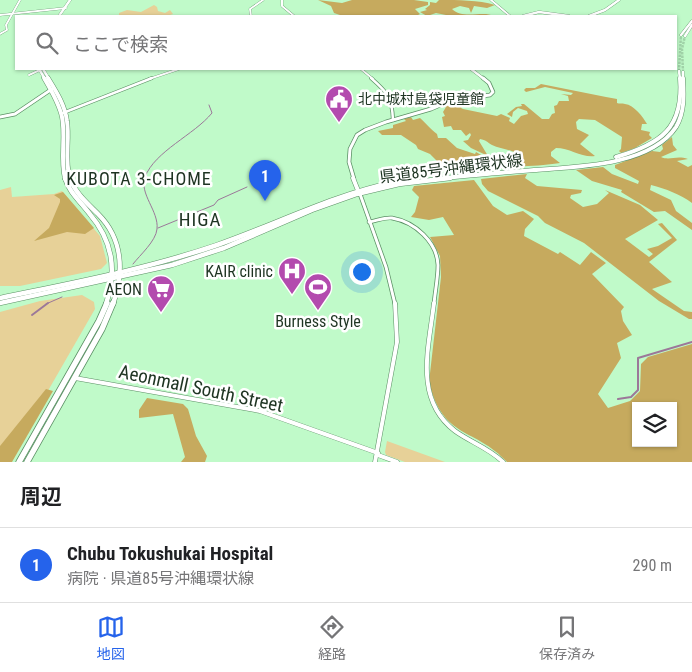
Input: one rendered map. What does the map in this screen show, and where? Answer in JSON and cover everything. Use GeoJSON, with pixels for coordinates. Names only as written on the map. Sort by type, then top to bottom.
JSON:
{"type":"FeatureCollection","features":[{"type":"Feature","properties":{"kind":"main road"},"geometry":{"type":"LineString","coordinates":[[61,15],[72,0]]}},
{"type":"Feature","properties":{"kind":"main road"},"geometry":{"type":"LineString","coordinates":[[592,15],[605,10],[619,0]]}},
{"type":"Feature","properties":{"kind":"main road"},"geometry":{"type":"LineString","coordinates":[[526,15],[533,13],[557,15]]}},
{"type":"Feature","properties":{"kind":"main road"},"geometry":{"type":"LineString","coordinates":[[692,21],[683,35],[692,25]]}},
{"type":"Feature","properties":{"kind":"main road"},"geometry":{"type":"LineString","coordinates":[[19,462],[99,321],[117,275],[106,234],[70,190],[65,179],[62,165],[63,113],[41,70]]}},
{"type":"Feature","properties":{"kind":"main road"},"geometry":{"type":"LineString","coordinates":[[27,462],[111,311],[119,251],[112,231],[71,180],[67,166],[67,122],[42,70]]}},
{"type":"Feature","properties":{"kind":"main road"},"geometry":{"type":"LineString","coordinates":[[359,192],[348,161],[352,141],[363,132],[449,101],[490,95],[493,92],[490,84],[472,70]]}},
{"type":"Feature","properties":{"kind":"main road"},"geometry":{"type":"LineString","coordinates":[[676,123],[682,113],[681,72]]}},
{"type":"Feature","properties":{"kind":"main road"},"geometry":{"type":"LineString","coordinates":[[39,96],[47,84]]}},
{"type":"Feature","properties":{"kind":"main road"},"geometry":{"type":"LineString","coordinates":[[0,117],[20,113],[39,96],[52,89]]}},
{"type":"Feature","properties":{"kind":"main road"},"geometry":{"type":"LineString","coordinates":[[39,96],[48,93],[53,95]]}},
{"type":"Feature","properties":{"kind":"main road","name":"県道85号沖縄環状線"},"geometry":{"type":"LineString","coordinates":[[518,171],[609,159],[637,150],[654,141],[676,123]]}},
{"type":"Feature","properties":{"kind":"main road","name":"県道85号沖縄環状線"},"geometry":{"type":"LineString","coordinates":[[0,303],[200,256],[251,237],[315,208],[371,189],[498,172],[600,164],[640,153],[662,140],[676,123]]}},
{"type":"Feature","properties":{"kind":"main road","name":"県道85号沖縄環状線"},"geometry":{"type":"LineString","coordinates":[[0,298],[117,275]]}},
{"type":"Feature","properties":{"kind":"street"},"geometry":{"type":"LineString","coordinates":[[0,34],[7,30],[6,24],[20,0]]}},
{"type":"Feature","properties":{"kind":"street"},"geometry":{"type":"LineString","coordinates":[[251,15],[250,9],[263,0]]}},
{"type":"Feature","properties":{"kind":"street"},"geometry":{"type":"LineString","coordinates":[[282,0],[282,6],[293,15]]}},
{"type":"Feature","properties":{"kind":"street"},"geometry":{"type":"LineString","coordinates":[[491,0],[509,15]]}},
{"type":"Feature","properties":{"kind":"street"},"geometry":{"type":"LineString","coordinates":[[0,15],[65,8]]}},
{"type":"Feature","properties":{"kind":"street"},"geometry":{"type":"LineString","coordinates":[[29,75],[39,70]]}},
{"type":"Feature","properties":{"kind":"street"},"geometry":{"type":"LineString","coordinates":[[63,113],[113,95],[144,80],[176,70]]}},
{"type":"Feature","properties":{"kind":"street"},"geometry":{"type":"LineString","coordinates":[[362,70],[387,92],[392,104],[393,120]]}},
{"type":"Feature","properties":{"kind":"street"},"geometry":{"type":"LineString","coordinates":[[359,192],[393,288],[398,322],[397,342],[376,462]]}},
{"type":"Feature","properties":{"kind":"street"},"geometry":{"type":"LineString","coordinates":[[369,222],[392,218],[398,220],[420,232],[433,247],[438,267],[426,376],[430,402],[452,430],[491,452],[503,462]]}},
{"type":"Feature","properties":{"kind":"street","name":"Aeonmall South Street"},"geometry":{"type":"LineString","coordinates":[[74,378],[260,411],[397,462]]}},
{"type":"Feature","properties":{"kind":"shaded area"},"geometry":{"type":"Polygon","coordinates":[[[318,0],[342,3],[352,0],[414,0],[428,2],[428,5],[415,9],[420,14],[418,15],[340,15],[334,13],[331,6],[318,0]]]}},
{"type":"Feature","properties":{"kind":"shaded area"},"geometry":{"type":"Polygon","coordinates":[[[439,0],[461,0],[495,5],[487,8],[474,6],[471,13],[469,8],[460,6],[452,9],[462,14],[491,15],[446,15],[436,13],[425,15],[420,12],[427,10],[425,9],[430,5],[430,2],[436,3],[439,0]]]}},
{"type":"Feature","properties":{"kind":"shaded area"},"geometry":{"type":"Polygon","coordinates":[[[154,5],[158,11],[165,13],[170,10],[173,14],[119,15],[119,13],[127,10],[141,12],[154,5]]]}},
{"type":"Feature","properties":{"kind":"shaded area"},"geometry":{"type":"Polygon","coordinates":[[[541,84],[617,99],[617,103],[628,105],[638,112],[647,124],[642,124],[641,130],[650,132],[649,135],[652,138],[635,148],[621,153],[619,151],[621,149],[622,137],[595,120],[579,119],[576,122],[577,129],[589,135],[580,144],[595,156],[585,156],[556,148],[551,152],[551,156],[560,163],[519,166],[503,164],[497,161],[520,162],[521,158],[515,152],[496,147],[480,139],[479,141],[488,156],[471,148],[463,141],[468,140],[471,135],[470,133],[466,136],[461,130],[453,130],[451,126],[444,127],[442,117],[445,116],[443,112],[446,107],[444,105],[461,101],[463,105],[461,108],[463,109],[497,116],[501,114],[510,118],[509,121],[514,124],[521,116],[528,114],[527,111],[518,108],[513,112],[512,117],[507,114],[516,107],[522,106],[521,104],[524,104],[542,119],[549,119],[555,113],[554,106],[559,101],[569,101],[568,96],[561,94],[571,95],[573,93],[545,87],[526,92],[524,90],[526,88],[535,88],[541,84]]]}},
{"type":"Feature","properties":{"kind":"shaded area"},"geometry":{"type":"Polygon","coordinates":[[[411,117],[413,120],[420,118],[437,134],[438,138],[446,138],[457,148],[475,154],[476,152],[497,164],[514,167],[462,172],[439,163],[430,154],[418,149],[416,145],[401,135],[382,135],[378,131],[393,128],[393,125],[406,121],[404,119],[411,117]]]}},
{"type":"Feature","properties":{"kind":"shaded area"},"geometry":{"type":"Polygon","coordinates":[[[672,137],[673,145],[677,150],[661,157],[688,159],[677,161],[688,167],[692,165],[692,203],[678,194],[662,188],[651,185],[650,190],[671,200],[676,211],[692,223],[692,230],[665,211],[654,212],[621,192],[622,190],[592,181],[576,170],[603,167],[612,174],[638,184],[639,181],[615,168],[615,165],[652,151],[660,152],[663,149],[662,145],[672,137]]]}},
{"type":"Feature","properties":{"kind":"shaded area"},"geometry":{"type":"Polygon","coordinates":[[[527,174],[525,178],[537,186],[582,190],[581,193],[571,195],[570,198],[583,207],[597,204],[609,193],[605,190],[640,205],[658,220],[625,239],[649,257],[653,254],[647,249],[658,246],[672,238],[658,224],[662,223],[677,240],[649,262],[672,282],[652,289],[684,311],[692,312],[692,319],[659,301],[584,243],[545,223],[538,216],[488,191],[482,184],[481,179],[527,174]]]}},
{"type":"Feature","properties":{"kind":"shaded area"},"geometry":{"type":"Polygon","coordinates":[[[474,180],[493,206],[507,215],[523,211],[534,219],[525,229],[524,236],[558,254],[560,252],[580,265],[591,252],[606,263],[592,274],[624,307],[621,311],[623,321],[632,335],[617,343],[621,358],[598,394],[608,408],[630,401],[640,391],[641,364],[648,357],[692,344],[692,462],[507,462],[495,451],[451,424],[435,401],[429,382],[441,277],[440,256],[430,237],[454,235],[443,217],[429,220],[411,217],[415,212],[419,197],[412,190],[414,186],[474,180]]]}},
{"type":"Feature","properties":{"kind":"shaded area"},"geometry":{"type":"Polygon","coordinates":[[[11,187],[12,197],[54,194],[62,191],[100,236],[107,263],[101,269],[20,286],[0,286],[0,190],[11,187]]]}},
{"type":"Feature","properties":{"kind":"shaded area"},"geometry":{"type":"Polygon","coordinates":[[[63,192],[94,228],[85,234],[67,232],[34,241],[49,228],[60,202],[60,199],[54,195],[63,192]]]}},
{"type":"Feature","properties":{"kind":"shaded area"},"geometry":{"type":"Polygon","coordinates":[[[82,295],[94,302],[95,309],[7,462],[0,462],[0,312],[40,301],[82,295]]]}},
{"type":"Feature","properties":{"kind":"shaded area"},"geometry":{"type":"Polygon","coordinates":[[[46,389],[53,391],[12,462],[0,462],[0,446],[46,389]]]}},
{"type":"Feature","properties":{"kind":"shaded area"},"geometry":{"type":"Polygon","coordinates":[[[147,398],[183,404],[188,409],[196,436],[207,456],[205,462],[181,462],[185,457],[173,414],[139,418],[139,410],[147,398]]]}},
{"type":"Feature","properties":{"kind":"shaded area"},"geometry":{"type":"Polygon","coordinates":[[[387,441],[445,462],[405,462],[386,455],[387,441]]]}},
{"type":"Feature","properties":{"kind":"waterway"},"geometry":{"type":"LineString","coordinates":[[133,264],[151,243],[157,229],[157,222],[145,190],[145,177],[157,159],[212,113],[209,105]]}},
{"type":"Feature","properties":{"kind":"waterway"},"geometry":{"type":"LineString","coordinates":[[158,228],[214,205],[218,200],[247,187]]}},
{"type":"Feature","properties":{"kind":"waterway"},"geometry":{"type":"LineString","coordinates":[[48,303],[62,297]]}},
{"type":"Feature","properties":{"kind":"waterway"},"geometry":{"type":"LineString","coordinates":[[32,315],[48,303]]}},
{"type":"Feature","properties":{"kind":"waterway"},"geometry":{"type":"LineString","coordinates":[[618,399],[631,397],[638,390],[638,358],[692,342]]}},
{"type":"Feature","properties":{"kind":"tunnel"},"geometry":{"type":"LineString","coordinates":[[679,71],[681,35]]}},
{"type":"Feature","properties":{"kind":"tunnel"},"geometry":{"type":"LineString","coordinates":[[683,72],[682,49],[685,36]]}},
{"type":"Feature","properties":{"kind":"place","name":"北中城村島袋児童館"},"geometry":{"type":"Point","coordinates":[339,123]}},
{"type":"Feature","properties":{"kind":"place","name":"Chubu Tokushukai Hospital"},"geometry":{"type":"Point","coordinates":[265,201]}},
{"type":"Feature","properties":{"kind":"place","name":"KAIR clinic"},"geometry":{"type":"Point","coordinates":[292,295]}},
{"type":"Feature","properties":{"kind":"place","name":"Burness Style"},"geometry":{"type":"Point","coordinates":[318,311]}},
{"type":"Feature","properties":{"kind":"place","name":"AEON"},"geometry":{"type":"Point","coordinates":[161,313]}},
{"type":"Feature","properties":{"kind":"district","name":"KUBOTA 3-CHOME"},"geometry":{"type":"Point","coordinates":[139,179]}},
{"type":"Feature","properties":{"kind":"district","name":"HIGA"},"geometry":{"type":"Point","coordinates":[200,219]}}]}
